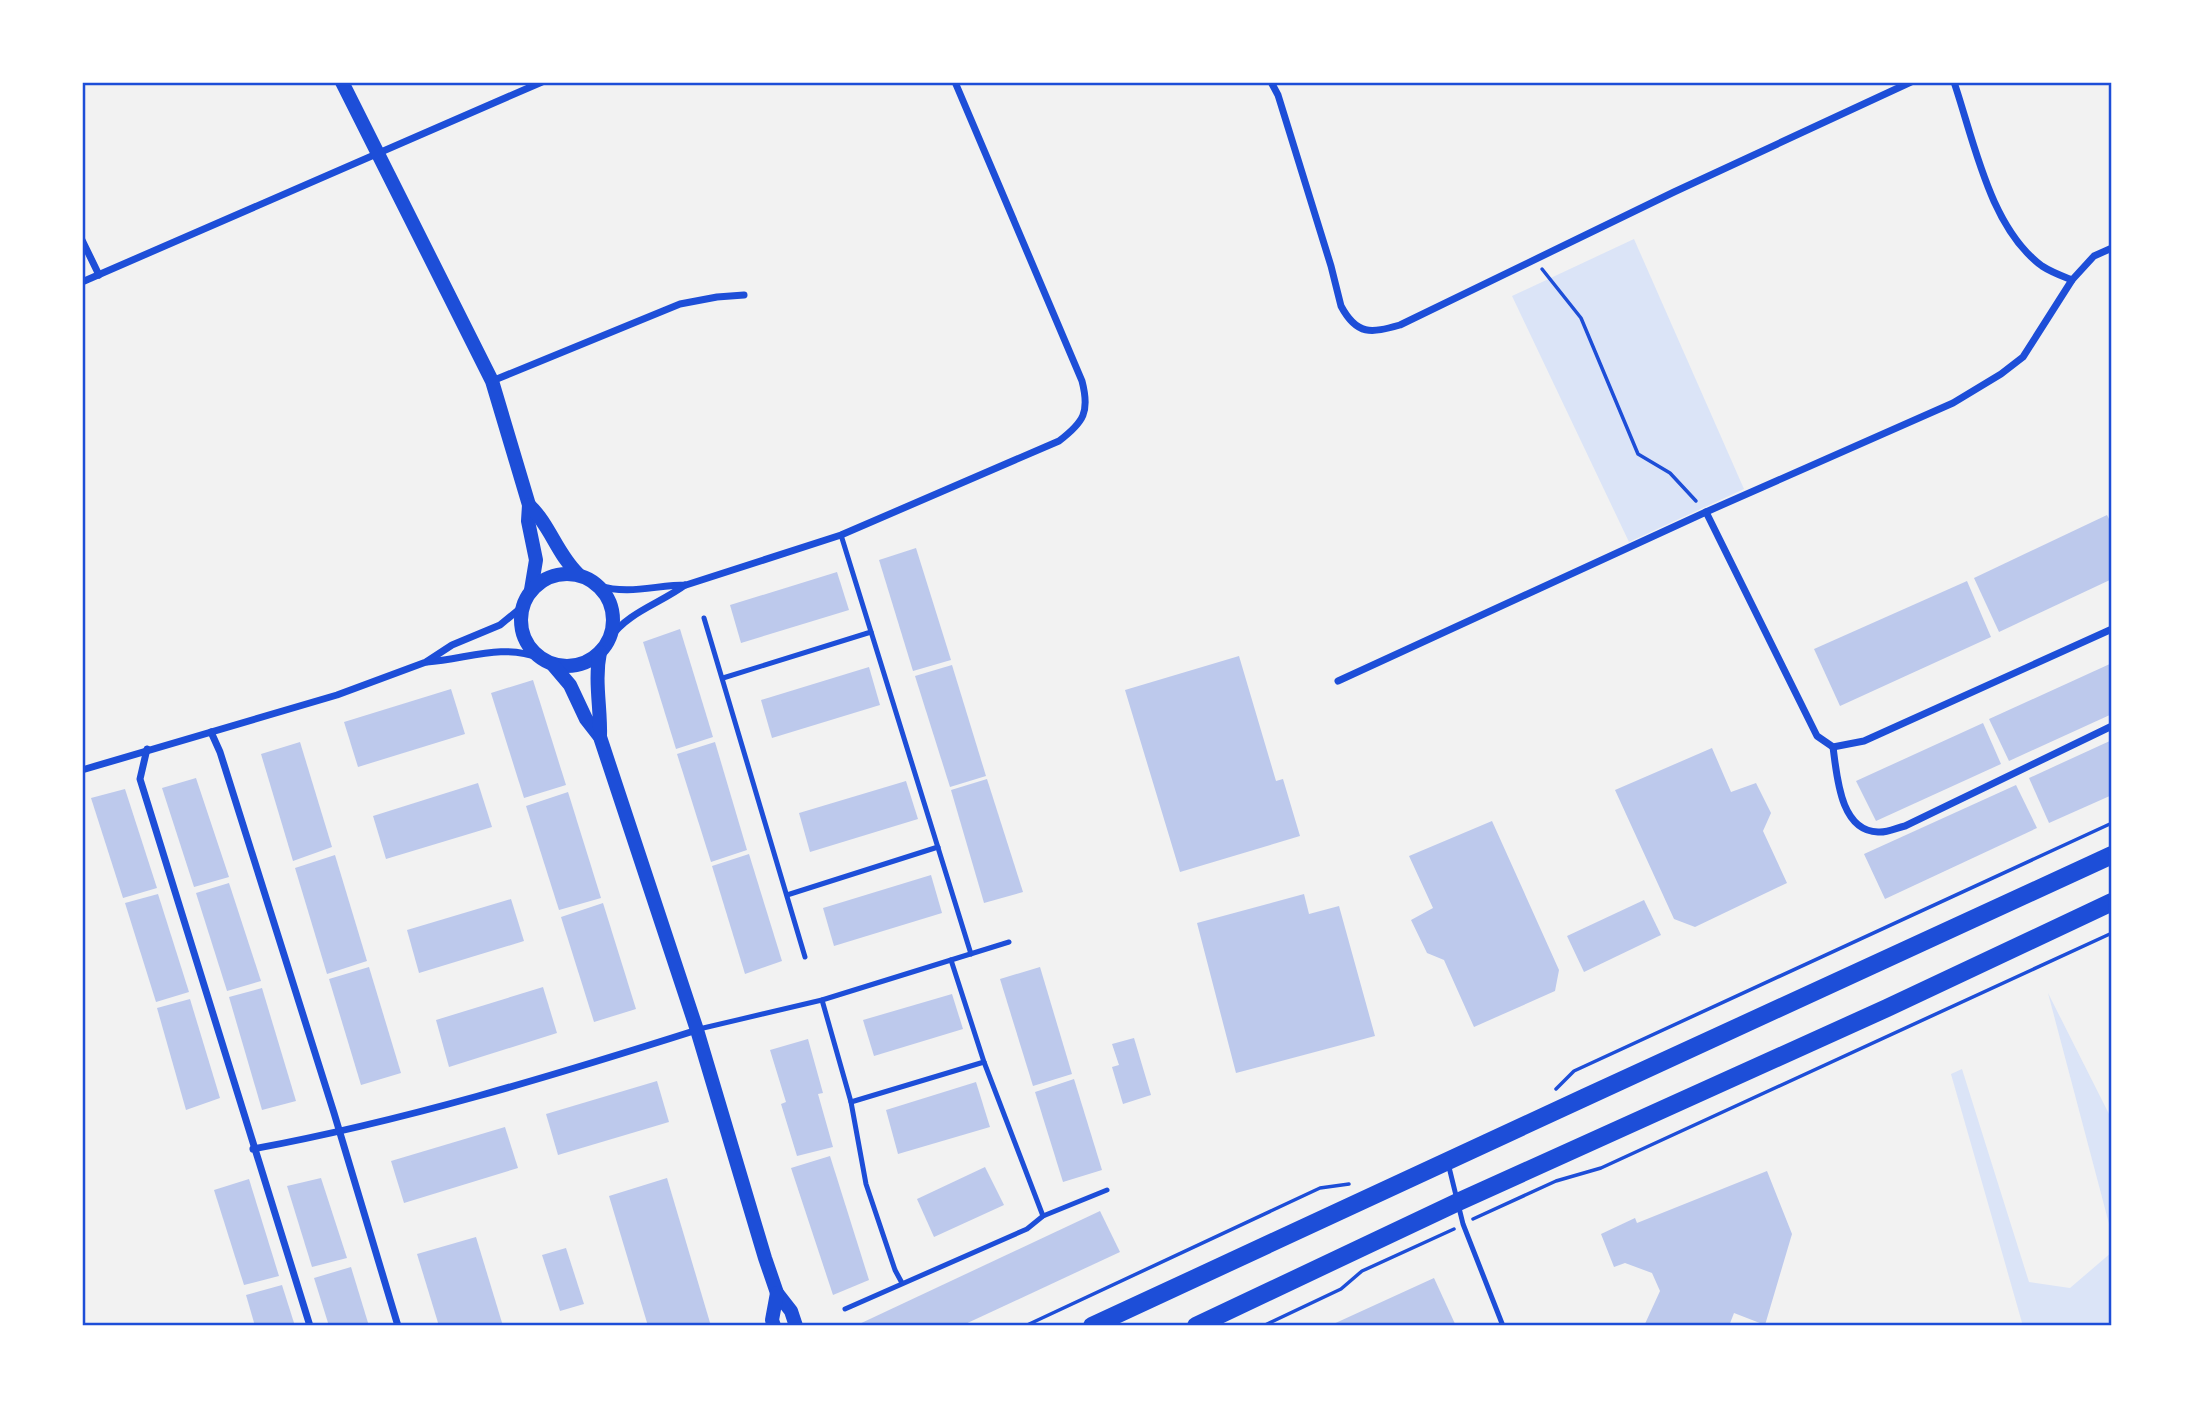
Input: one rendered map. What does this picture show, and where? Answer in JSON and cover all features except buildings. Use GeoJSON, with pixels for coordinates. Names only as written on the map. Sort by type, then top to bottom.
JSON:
{"type":"FeatureCollection","features":[{"type":"Feature","properties":{"kind":"main road"},"geometry":{"type":"LineString","coordinates":[[342,82],[492,381],[529,505],[528,521],[536,567],[531,590],[522,607],[520,621],[523,635],[529,648],[553,665],[570,685],[586,719],[600,737],[697,1030],[777,1293],[791,1311],[796,1326]]}},
{"type":"Feature","properties":{"kind":"main road"},"geometry":{"type":"LineString","coordinates":[[529,505],[544,518],[555,544],[578,575]]}},
{"type":"Feature","properties":{"kind":"main road"},"geometry":{"type":"LineString","coordinates":[[531,590],[552,575],[578,575],[600,586],[613,611],[614,625],[610,638],[600,652],[578,665],[553,665]]}},
{"type":"Feature","properties":{"kind":"main road"},"geometry":{"type":"LineString","coordinates":[[600,652],[597,677],[601,714],[600,737]]}},
{"type":"Feature","properties":{"kind":"main road"},"geometry":{"type":"LineString","coordinates":[[1092,1326],[2112,855]]}},
{"type":"Feature","properties":{"kind":"main road"},"geometry":{"type":"LineString","coordinates":[[1196,1326],[1458,1202],[1887,1008],[2112,902]]}},
{"type":"Feature","properties":{"kind":"main road"},"geometry":{"type":"LineString","coordinates":[[774,1326],[772,1320],[777,1293]]}},
{"type":"Feature","properties":{"kind":"street"},"geometry":{"type":"LineString","coordinates":[[82,282],[542,82]]}},
{"type":"Feature","properties":{"kind":"street"},"geometry":{"type":"LineString","coordinates":[[610,638],[616,629],[632,616],[666,599],[686,585],[841,535],[1059,441],[1080,425],[1088,402],[1082,381],[956,82]]}},
{"type":"Feature","properties":{"kind":"street"},"geometry":{"type":"LineString","coordinates":[[1271,82],[1278,95],[1341,306],[1349,321],[1359,329],[1371,331],[1400,325],[1911,82]]}},
{"type":"Feature","properties":{"kind":"street"},"geometry":{"type":"LineString","coordinates":[[1954,82],[1996,207],[2007,226],[2021,246],[2044,268],[2072,280]]}},
{"type":"Feature","properties":{"kind":"street"},"geometry":{"type":"LineString","coordinates":[[82,240],[99,275]]}},
{"type":"Feature","properties":{"kind":"street"},"geometry":{"type":"LineString","coordinates":[[1338,681],[1706,512],[1953,403],[2001,374],[2023,357],[2072,280],[2094,256],[2112,248]]}},
{"type":"Feature","properties":{"kind":"street"},"geometry":{"type":"LineString","coordinates":[[492,381],[680,304],[744,295]]}},
{"type":"Feature","properties":{"kind":"street"},"geometry":{"type":"LineString","coordinates":[[1706,512],[1817,736],[1833,747],[1842,796],[1851,818],[1864,830],[1881,833],[1905,826],[2112,726]]}},
{"type":"Feature","properties":{"kind":"street"},"geometry":{"type":"LineString","coordinates":[[600,586],[624,590],[686,585]]}},
{"type":"Feature","properties":{"kind":"street"},"geometry":{"type":"LineString","coordinates":[[426,663],[452,645],[500,625],[522,607]]}},
{"type":"Feature","properties":{"kind":"street"},"geometry":{"type":"LineString","coordinates":[[1833,747],[1864,741],[2112,629]]}},
{"type":"Feature","properties":{"kind":"street"},"geometry":{"type":"LineString","coordinates":[[82,770],[337,695],[426,663],[512,650],[540,658]]}},
{"type":"Feature","properties":{"kind":"street"},"geometry":{"type":"LineString","coordinates":[[211,732],[225,766],[398,1326]]}},
{"type":"Feature","properties":{"kind":"street"},"geometry":{"type":"LineString","coordinates":[[148,749],[139,779],[310,1326]]}},
{"type":"Feature","properties":{"kind":"street"},"geometry":{"type":"LineString","coordinates":[[253,1149],[339,1132],[469,1098],[697,1030]]}},
{"type":"Feature","properties":{"kind":"lane"},"geometry":{"type":"LineString","coordinates":[[841,535],[971,954]]}},
{"type":"Feature","properties":{"kind":"lane"},"geometry":{"type":"LineString","coordinates":[[704,618],[805,957]]}},
{"type":"Feature","properties":{"kind":"lane"},"geometry":{"type":"LineString","coordinates":[[723,678],[871,632]]}},
{"type":"Feature","properties":{"kind":"lane"},"geometry":{"type":"LineString","coordinates":[[787,895],[938,847]]}},
{"type":"Feature","properties":{"kind":"lane"},"geometry":{"type":"LineString","coordinates":[[697,1030],[822,1000],[1009,942]]}},
{"type":"Feature","properties":{"kind":"lane"},"geometry":{"type":"LineString","coordinates":[[951,960],[984,1062],[1043,1216]]}},
{"type":"Feature","properties":{"kind":"lane"},"geometry":{"type":"LineString","coordinates":[[822,1000],[851,1102],[866,1184],[895,1270],[902,1283]]}},
{"type":"Feature","properties":{"kind":"lane"},"geometry":{"type":"LineString","coordinates":[[851,1102],[984,1062]]}},
{"type":"Feature","properties":{"kind":"lane"},"geometry":{"type":"LineString","coordinates":[[1447,1160],[1469,1241],[1503,1326]]}},
{"type":"Feature","properties":{"kind":"lane"},"geometry":{"type":"LineString","coordinates":[[845,1309],[1027,1229],[1043,1216],[1107,1189]]}},
{"type":"Feature","properties":{"kind":"path"},"geometry":{"type":"LineString","coordinates":[[1534,259],[1581,318],[1638,454],[1670,473],[1706,512]]}},
{"type":"Feature","properties":{"kind":"path"},"geometry":{"type":"LineString","coordinates":[[1548,1093],[1556,1089],[1574,1071],[2112,823]]}},
{"type":"Feature","properties":{"kind":"path"},"geometry":{"type":"LineString","coordinates":[[1556,1181],[1601,1168],[2112,933]]}},
{"type":"Feature","properties":{"kind":"path"},"geometry":{"type":"LineString","coordinates":[[1025,1326],[1320,1188],[1356,1183]]}},
{"type":"Feature","properties":{"kind":"path"},"geometry":{"type":"LineString","coordinates":[[1263,1326],[1341,1289],[1362,1271],[1375,1265]]}},
{"type":"Feature","properties":{"kind":"shaded area"},"geometry":{"type":"Polygon","coordinates":[[[1634,239],[1744,489],[1629,542],[1512,296],[1634,239]]]}},
{"type":"Feature","properties":{"kind":"shaded area"},"geometry":{"type":"Polygon","coordinates":[[[2048,993],[2112,1120],[2112,1235],[2048,993]]]}},
{"type":"Feature","properties":{"kind":"shaded area"},"geometry":{"type":"Polygon","coordinates":[[[1962,1069],[2029,1282],[2070,1288],[2112,1252],[2112,1326],[2023,1326],[1951,1074],[1962,1069]]]}}]}
